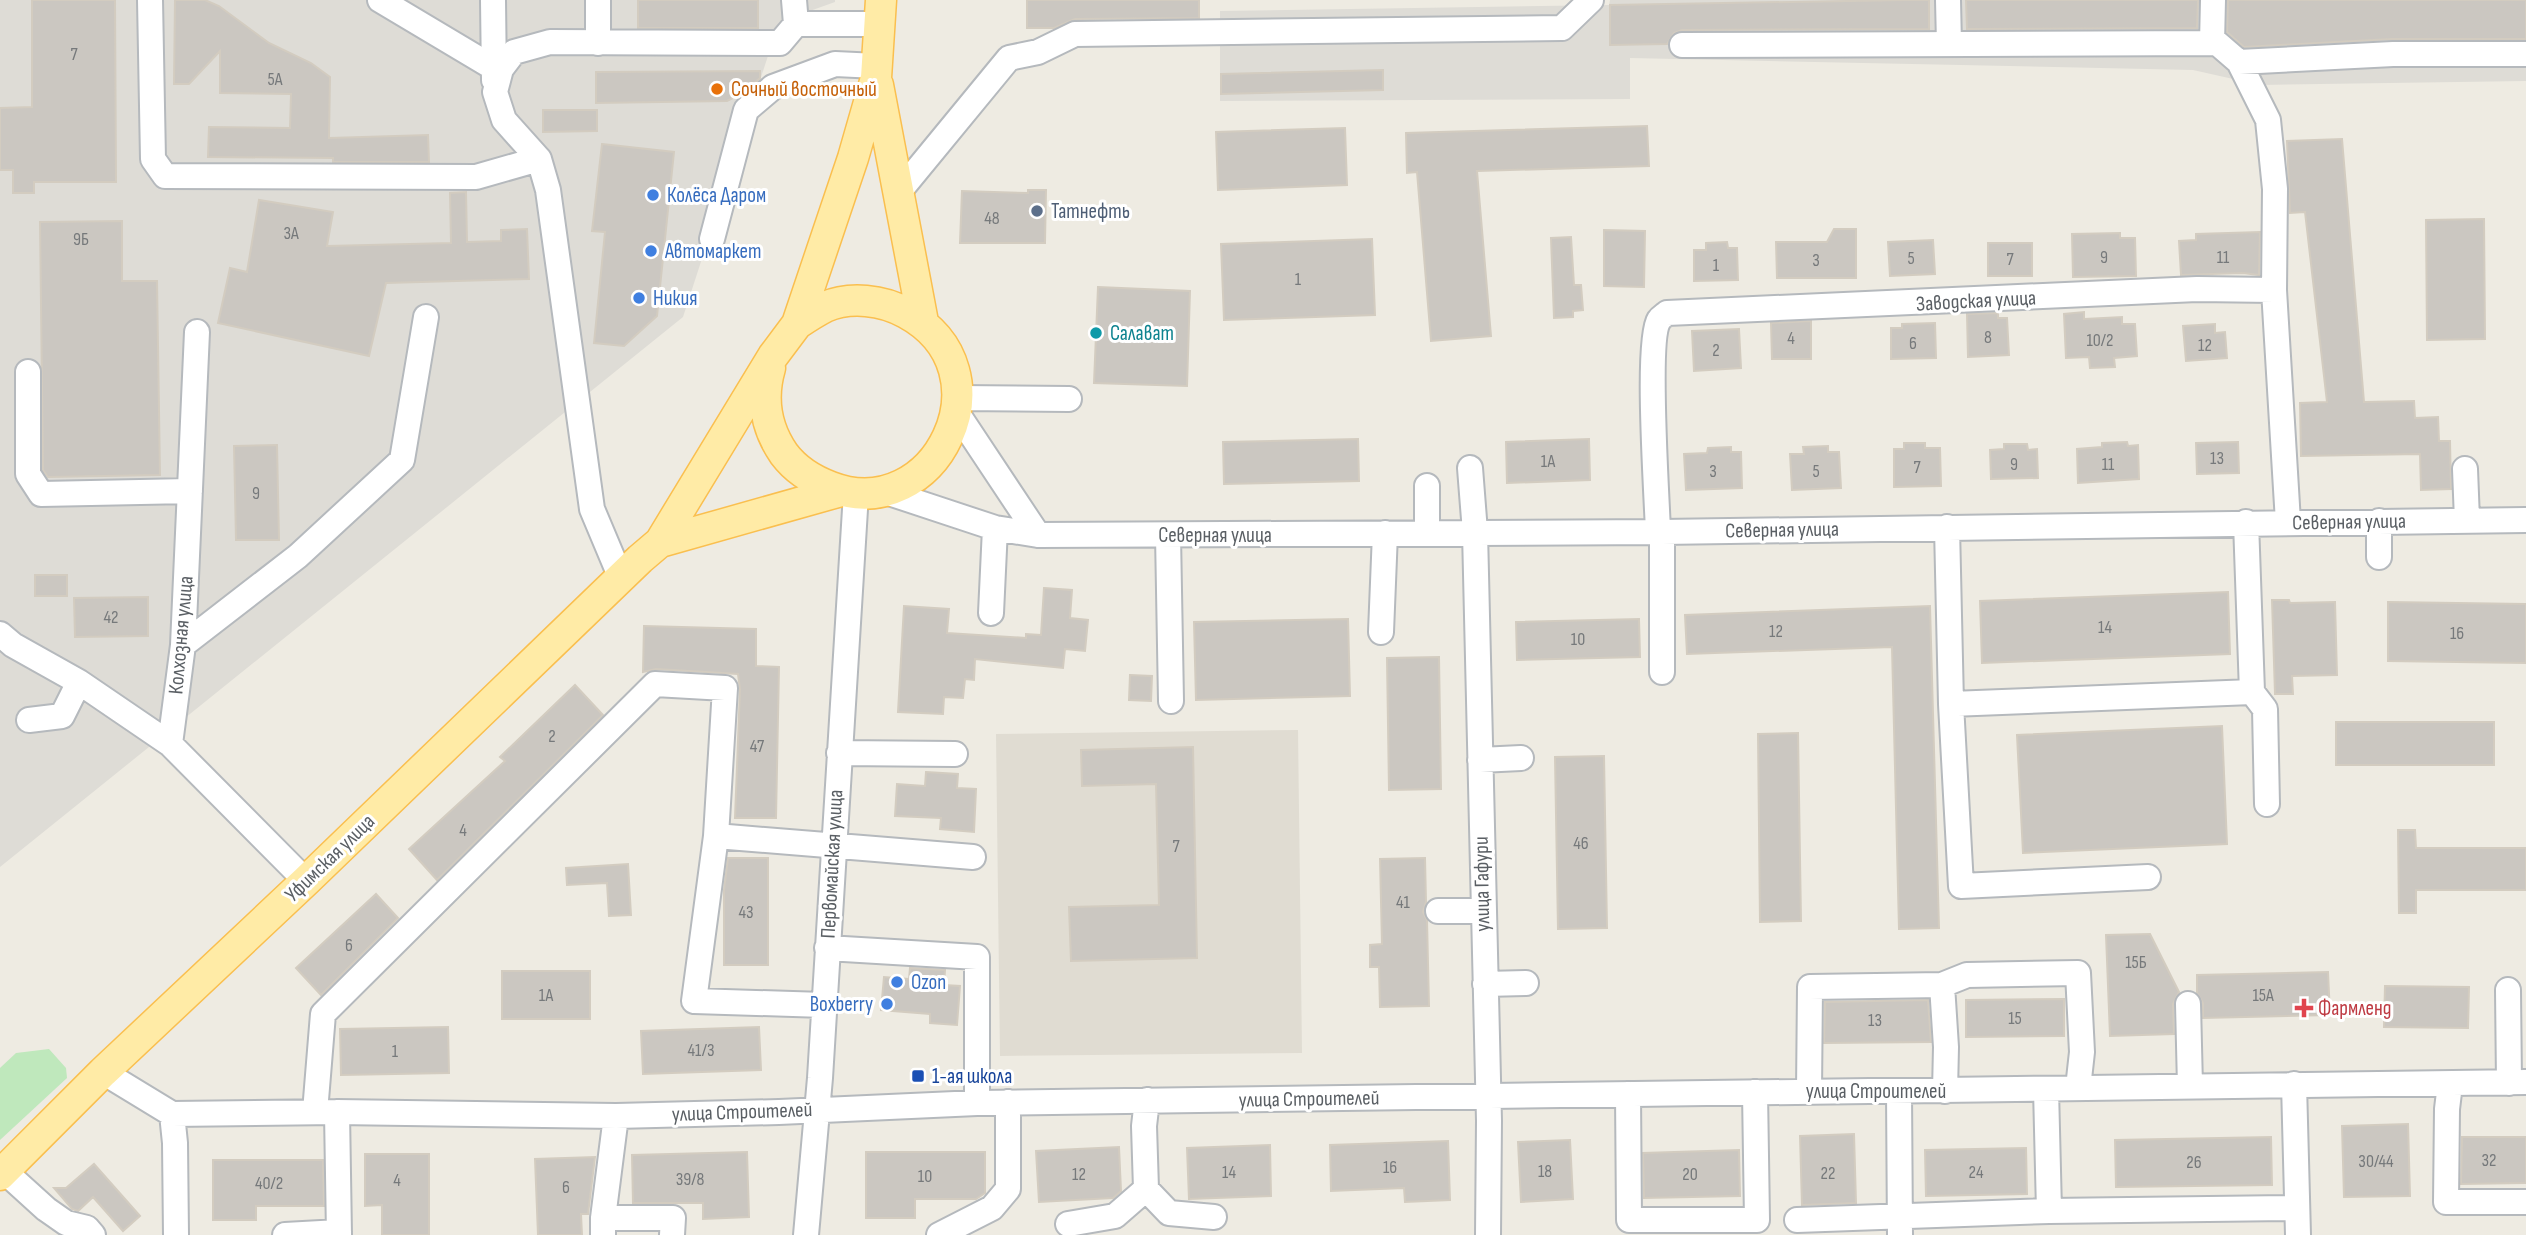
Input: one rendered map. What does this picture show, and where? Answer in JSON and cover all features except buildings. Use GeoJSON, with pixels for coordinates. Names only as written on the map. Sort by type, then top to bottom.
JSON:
{"type":"FeatureCollection","features":[{"type":"Feature","properties":{"kind":"main road"},"geometry":{"type":"LineString","coordinates":[[660,542],[773,356],[797,324],[853,158],[877,72],[881,12]]}},
{"type":"Feature","properties":{"kind":"main road"},"geometry":{"type":"LineString","coordinates":[[877,72],[923,322]]}},
{"type":"Feature","properties":{"kind":"main road"},"geometry":{"type":"LineString","coordinates":[[660,542],[909,481],[932,463],[948,440],[957,405],[957,379],[945,348],[923,322],[893,305],[860,300],[826,306],[797,324]]}},
{"type":"Feature","properties":{"kind":"main road"},"geometry":{"type":"LineString","coordinates":[[773,356],[765,384],[765,403],[775,440],[791,463],[814,481],[860,492]]}},
{"type":"Feature","properties":{"kind":"main road","name":"Уфимская улица"},"geometry":{"type":"LineString","coordinates":[[2,1173],[103,1072],[660,542]]}},
{"type":"Feature","properties":{"kind":"street"},"geometry":{"type":"LineString","coordinates":[[150,0],[153,159],[165,176],[476,177],[539,159]]}},
{"type":"Feature","properties":{"kind":"street"},"geometry":{"type":"LineString","coordinates":[[380,0],[494,80]]}},
{"type":"Feature","properties":{"kind":"street"},"geometry":{"type":"LineString","coordinates":[[493,0],[494,80],[503,120],[539,159],[548,190],[592,509],[621,578]]}},
{"type":"Feature","properties":{"kind":"street"},"geometry":{"type":"LineString","coordinates":[[598,0],[598,43]]}},
{"type":"Feature","properties":{"kind":"street"},"geometry":{"type":"LineString","coordinates":[[898,193],[1010,58],[1038,52],[1075,34],[1562,28],[1591,0]]}},
{"type":"Feature","properties":{"kind":"street"},"geometry":{"type":"LineString","coordinates":[[1948,0],[1949,44]]}},
{"type":"Feature","properties":{"kind":"street"},"geometry":{"type":"LineString","coordinates":[[2212,43],[2213,0]]}},
{"type":"Feature","properties":{"kind":"street"},"geometry":{"type":"LineString","coordinates":[[494,80],[514,52],[550,42],[780,43],[795,12],[881,12]]}},
{"type":"Feature","properties":{"kind":"street"},"geometry":{"type":"LineString","coordinates":[[1682,45],[2217,43],[2239,62],[2269,121],[2275,189],[2274,290],[2288,522]]}},
{"type":"Feature","properties":{"kind":"street"},"geometry":{"type":"LineString","coordinates":[[2239,62],[2393,54],[2526,54]]}},
{"type":"Feature","properties":{"kind":"street"},"geometry":{"type":"LineString","coordinates":[[712,239],[746,110],[773,87],[835,64],[877,72]]}},
{"type":"Feature","properties":{"kind":"street","name":"Заводская улица"},"geometry":{"type":"LineString","coordinates":[[1660,532],[1653,380],[1655,335],[1659,321],[1667,313],[2197,289],[2274,290]]}},
{"type":"Feature","properties":{"kind":"street"},"geometry":{"type":"LineString","coordinates":[[183,645],[298,556],[402,460],[426,317]]}},
{"type":"Feature","properties":{"kind":"street","name":"Колхозная улица"},"geometry":{"type":"LineString","coordinates":[[170,744],[183,645],[197,332]]}},
{"type":"Feature","properties":{"kind":"street"},"geometry":{"type":"LineString","coordinates":[[28,372],[28,474],[41,494],[190,491]]}},
{"type":"Feature","properties":{"kind":"street"},"geometry":{"type":"LineString","coordinates":[[1038,535],[957,405],[1069,399]]}},
{"type":"Feature","properties":{"kind":"street","name":"улица Гафури"},"geometry":{"type":"LineString","coordinates":[[1471,468],[1475,532],[1488,1097],[1488,1235]]}},
{"type":"Feature","properties":{"kind":"street"},"geometry":{"type":"LineString","coordinates":[[2465,470],[2466,520]]}},
{"type":"Feature","properties":{"kind":"street"},"geometry":{"type":"LineString","coordinates":[[1427,486],[1427,533]]}},
{"type":"Feature","properties":{"kind":"street","name":"Северная улица"},"geometry":{"type":"LineString","coordinates":[[860,492],[995,527],[1038,535],[1660,532],[2526,520]]}},
{"type":"Feature","properties":{"kind":"street","name":"Первомайская улица"},"geometry":{"type":"LineString","coordinates":[[806,1235],[860,492]]}},
{"type":"Feature","properties":{"kind":"street"},"geometry":{"type":"LineString","coordinates":[[2379,521],[2379,557]]}},
{"type":"Feature","properties":{"kind":"street"},"geometry":{"type":"LineString","coordinates":[[2246,522],[2252,692],[2265,709],[2267,804]]}},
{"type":"Feature","properties":{"kind":"street"},"geometry":{"type":"LineString","coordinates":[[991,613],[995,527]]}},
{"type":"Feature","properties":{"kind":"street"},"geometry":{"type":"LineString","coordinates":[[1947,527],[1951,704],[1961,887],[2148,877]]}},
{"type":"Feature","properties":{"kind":"street"},"geometry":{"type":"LineString","coordinates":[[1660,532],[1662,672]]}},
{"type":"Feature","properties":{"kind":"street"},"geometry":{"type":"LineString","coordinates":[[1381,632],[1385,533]]}},
{"type":"Feature","properties":{"kind":"street"},"geometry":{"type":"LineString","coordinates":[[1168,535],[1171,701]]}},
{"type":"Feature","properties":{"kind":"street"},"geometry":{"type":"LineString","coordinates":[[0,634],[13,645],[79,682],[170,744],[306,881]]}},
{"type":"Feature","properties":{"kind":"street"},"geometry":{"type":"LineString","coordinates":[[29,720],[62,716],[79,682]]}},
{"type":"Feature","properties":{"kind":"street"},"geometry":{"type":"LineString","coordinates":[[285,1235],[339,1233],[326,1112],[323,1014],[655,684],[724,688],[716,836],[694,1000],[824,1005]]}},
{"type":"Feature","properties":{"kind":"street"},"geometry":{"type":"LineString","coordinates":[[1951,704],[2252,692]]}},
{"type":"Feature","properties":{"kind":"street"},"geometry":{"type":"LineString","coordinates":[[839,752],[956,754]]}},
{"type":"Feature","properties":{"kind":"street"},"geometry":{"type":"LineString","coordinates":[[1480,760],[1521,758]]}},
{"type":"Feature","properties":{"kind":"street"},"geometry":{"type":"LineString","coordinates":[[716,836],[973,857]]}},
{"type":"Feature","properties":{"kind":"street"},"geometry":{"type":"LineString","coordinates":[[1438,911],[1483,911]]}},
{"type":"Feature","properties":{"kind":"street"},"geometry":{"type":"LineString","coordinates":[[827,948],[977,957],[977,1102]]}},
{"type":"Feature","properties":{"kind":"street"},"geometry":{"type":"LineString","coordinates":[[1809,1091],[1810,987],[1942,985],[1966,975],[2078,973],[2082,1052],[2078,1088]]}},
{"type":"Feature","properties":{"kind":"street"},"geometry":{"type":"LineString","coordinates":[[1485,984],[1525,983]]}},
{"type":"Feature","properties":{"kind":"street"},"geometry":{"type":"LineString","coordinates":[[1942,985],[1946,1046],[1945,1091]]}},
{"type":"Feature","properties":{"kind":"street"},"geometry":{"type":"LineString","coordinates":[[2508,990],[2518,1082]]}},
{"type":"Feature","properties":{"kind":"street"},"geometry":{"type":"LineString","coordinates":[[2188,1004],[2190,1086]]}},
{"type":"Feature","properties":{"kind":"street"},"geometry":{"type":"LineString","coordinates":[[103,1072],[172,1114],[176,1235]]}},
{"type":"Feature","properties":{"kind":"street","name":"улица Строителей"},"geometry":{"type":"LineString","coordinates":[[172,1114],[326,1112],[616,1116],[977,1102],[2518,1082]]}},
{"type":"Feature","properties":{"kind":"street"},"geometry":{"type":"LineString","coordinates":[[2294,1084],[2298,1235]]}},
{"type":"Feature","properties":{"kind":"street"},"geometry":{"type":"LineString","coordinates":[[2450,1084],[2447,1109],[2446,1202],[2526,1202]]}},
{"type":"Feature","properties":{"kind":"street"},"geometry":{"type":"LineString","coordinates":[[2046,1089],[2049,1211]]}},
{"type":"Feature","properties":{"kind":"street"},"geometry":{"type":"LineString","coordinates":[[1628,1094],[1629,1220],[1757,1220],[1755,1091]]}},
{"type":"Feature","properties":{"kind":"street"},"geometry":{"type":"LineString","coordinates":[[1899,1091],[1900,1226]]}},
{"type":"Feature","properties":{"kind":"street"},"geometry":{"type":"LineString","coordinates":[[1147,1100],[1144,1126],[1146,1189],[1169,1213],[1214,1217]]}},
{"type":"Feature","properties":{"kind":"street"},"geometry":{"type":"LineString","coordinates":[[939,1235],[992,1208],[1009,1189],[1008,1102]]}},
{"type":"Feature","properties":{"kind":"street"},"geometry":{"type":"LineString","coordinates":[[616,1116],[603,1226],[673,1218],[672,1235]]}},
{"type":"Feature","properties":{"kind":"street"},"geometry":{"type":"LineString","coordinates":[[2,1173],[66,1223],[87,1228],[93,1235]]}},
{"type":"Feature","properties":{"kind":"street"},"geometry":{"type":"LineString","coordinates":[[1068,1224],[1115,1216],[1146,1189]]}},
{"type":"Feature","properties":{"kind":"street"},"geometry":{"type":"LineString","coordinates":[[1797,1220],[1900,1226],[2049,1211],[2297,1208]]}},
{"type":"Feature","properties":{"kind":"shaded area"},"geometry":{"type":"Polygon","coordinates":[[[0,0],[835,2],[779,22],[683,317],[0,867],[0,0]]]}},
{"type":"Feature","properties":{"kind":"shaded area"},"geometry":{"type":"Polygon","coordinates":[[[1610,0],[2526,0],[2526,81],[2260,85],[2193,70],[1630,58],[1630,99],[1220,101],[1220,11],[1609,5],[1610,0]]]}},
{"type":"Feature","properties":{"kind":"shaded area"},"geometry":{"type":"Polygon","coordinates":[[[1298,730],[1302,1053],[1000,1056],[996,734],[1298,730]]]}},
{"type":"Feature","properties":{"kind":"green space"},"geometry":{"type":"Polygon","coordinates":[[[49,1049],[66,1068],[67,1078],[0,1140],[0,1068],[16,1053],[49,1049]]]}},
{"type":"Feature","properties":{"kind":"place","name":"Сочный восточный"},"geometry":{"type":"Point","coordinates":[717,89]}},
{"type":"Feature","properties":{"kind":"place","name":"Колёса Даром"},"geometry":{"type":"Point","coordinates":[653,195]}},
{"type":"Feature","properties":{"kind":"place","name":"Татнефть"},"geometry":{"type":"Point","coordinates":[1037,211]}},
{"type":"Feature","properties":{"kind":"place","name":"Автомаркет"},"geometry":{"type":"Point","coordinates":[651,251]}},
{"type":"Feature","properties":{"kind":"place","name":"Никия"},"geometry":{"type":"Point","coordinates":[639,298]}},
{"type":"Feature","properties":{"kind":"place","name":"Салават"},"geometry":{"type":"Point","coordinates":[1096,333]}},
{"type":"Feature","properties":{"kind":"place","name":"Ozon"},"geometry":{"type":"Point","coordinates":[897,982]}},
{"type":"Feature","properties":{"kind":"place","name":"Boxberry"},"geometry":{"type":"Point","coordinates":[887,1004]}},
{"type":"Feature","properties":{"kind":"place","name":"Фармленд"},"geometry":{"type":"Point","coordinates":[2304,1008]}},
{"type":"Feature","properties":{"kind":"place","name":"1-ая школа"},"geometry":{"type":"Point","coordinates":[918,1076]}}]}
